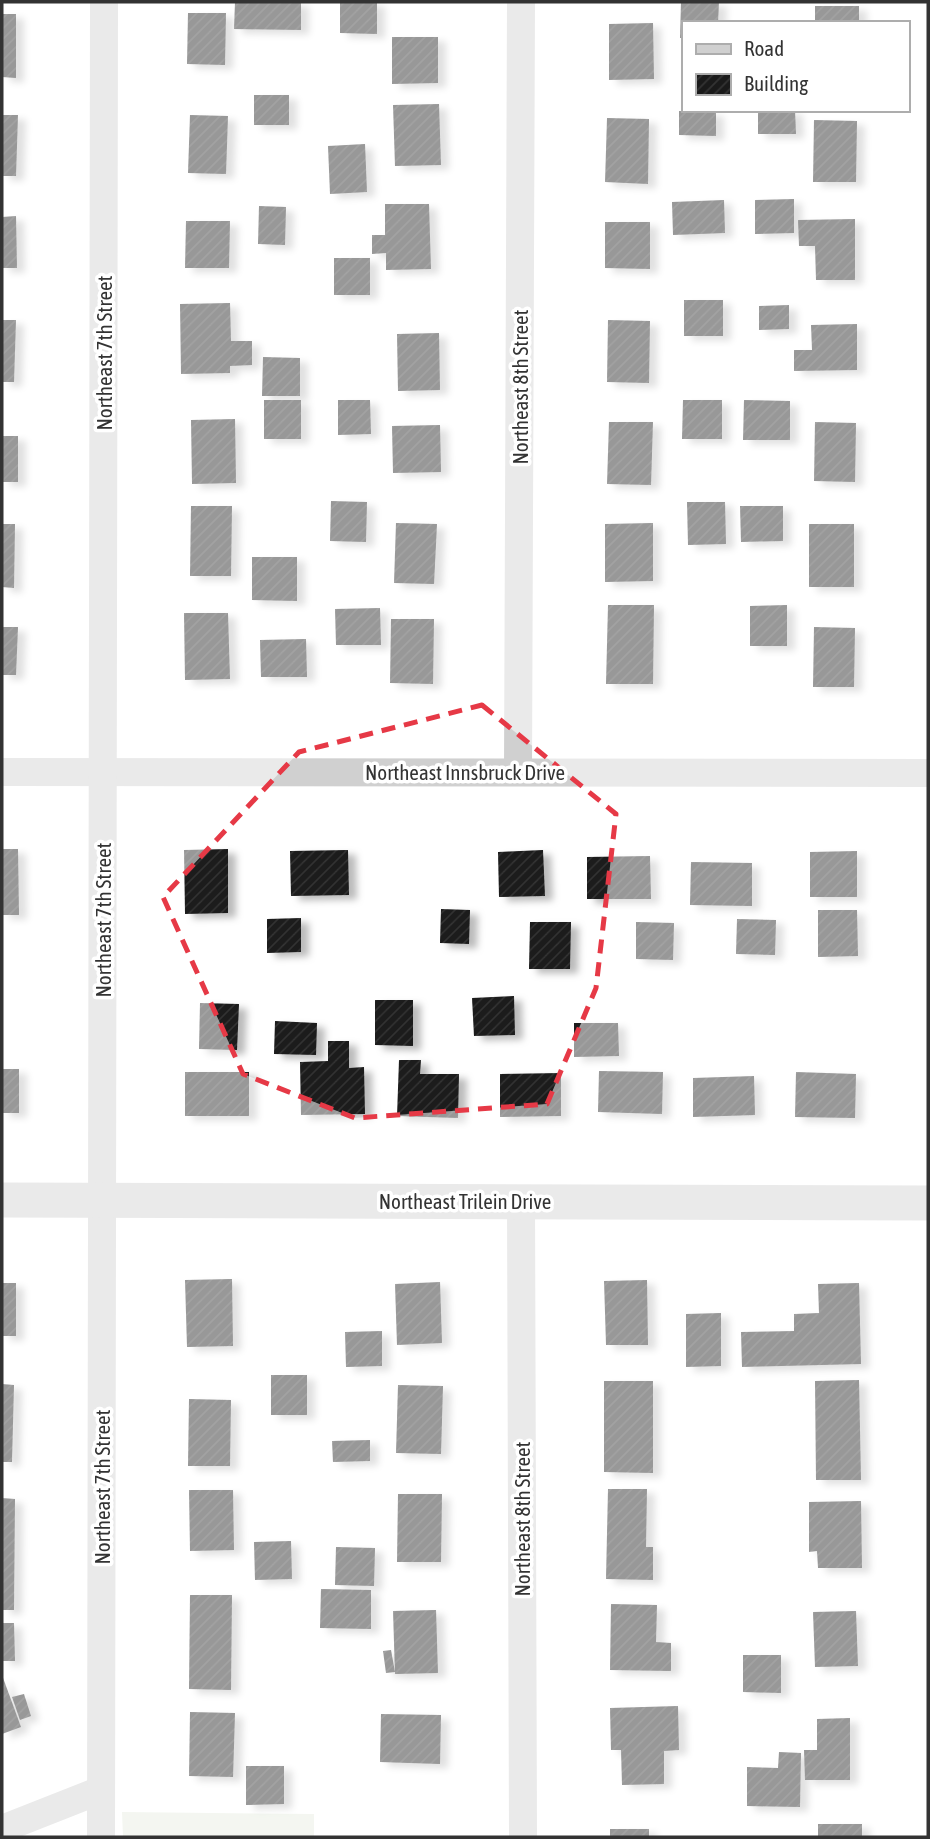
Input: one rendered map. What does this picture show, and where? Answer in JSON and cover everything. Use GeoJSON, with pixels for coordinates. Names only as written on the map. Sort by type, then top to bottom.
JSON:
{"type":"FeatureCollection","features":[{"type":"Feature","properties":{"kind":"street","name":"Northeast 7th Street"},"geometry":{"type":"LineString","coordinates":[[101,1837],[104,2]]}},
{"type":"Feature","properties":{"kind":"street","name":"Northeast 8th Street"},"geometry":{"type":"LineString","coordinates":[[518,771],[522,2]]}},
{"type":"Feature","properties":{"kind":"street","name":"Northeast Innsbruck Drive"},"geometry":{"type":"LineString","coordinates":[[2,772],[928,773]]}},
{"type":"Feature","properties":{"kind":"street","name":"Northeast Trilein Drive"},"geometry":{"type":"LineString","coordinates":[[2,1200],[928,1203]]}},
{"type":"Feature","properties":{"kind":"street","name":"Northeast 8th Street"},"geometry":{"type":"LineString","coordinates":[[521,1201],[523,1837]]}},
{"type":"Feature","properties":{"kind":"street"},"geometry":{"type":"LineString","coordinates":[[2,1829],[101,1790]]}},
{"type":"Feature","properties":{"kind":"highlighted area"},"geometry":{"type":"Polygon","coordinates":[[[482,705],[616,814],[596,988],[547,1104],[355,1118],[243,1074],[163,897],[299,752],[482,705]]]}},
{"type":"Feature","properties":{"kind":"shaded area"},"geometry":{"type":"Polygon","coordinates":[[[122,1812],[314,1814],[314,1837],[123,1837],[122,1812]]]}},
{"type":"Feature","properties":{"kind":"building"},"geometry":{"type":"Polygon","coordinates":[[[235,2],[301,2],[301,30],[234,29],[235,2]]]}},
{"type":"Feature","properties":{"kind":"building"},"geometry":{"type":"Polygon","coordinates":[[[340,2],[377,2],[377,34],[340,33],[340,2]]]}},
{"type":"Feature","properties":{"kind":"building"},"geometry":{"type":"Polygon","coordinates":[[[681,2],[719,2],[718,21],[682,21],[680,38],[681,2]]]}},
{"type":"Feature","properties":{"kind":"building"},"geometry":{"type":"Polygon","coordinates":[[[815,6],[859,6],[859,21],[815,21],[815,6]]]}},
{"type":"Feature","properties":{"kind":"building"},"geometry":{"type":"Polygon","coordinates":[[[188,13],[226,13],[225,65],[187,64],[188,13]]]}},
{"type":"Feature","properties":{"kind":"building"},"geometry":{"type":"Polygon","coordinates":[[[2,14],[16,14],[16,78],[2,77],[2,14]]]}},
{"type":"Feature","properties":{"kind":"building"},"geometry":{"type":"Polygon","coordinates":[[[653,23],[654,79],[609,80],[609,24],[653,23]]]}},
{"type":"Feature","properties":{"kind":"building"},"geometry":{"type":"Polygon","coordinates":[[[392,37],[438,37],[438,83],[392,84],[392,37]]]}},
{"type":"Feature","properties":{"kind":"building"},"geometry":{"type":"Polygon","coordinates":[[[254,95],[289,95],[289,125],[254,125],[254,95]]]}},
{"type":"Feature","properties":{"kind":"building"},"geometry":{"type":"Polygon","coordinates":[[[439,104],[441,165],[395,166],[393,105],[439,104]]]}},
{"type":"Feature","properties":{"kind":"building"},"geometry":{"type":"Polygon","coordinates":[[[679,111],[716,112],[716,136],[679,135],[679,111]]]}},
{"type":"Feature","properties":{"kind":"building"},"geometry":{"type":"Polygon","coordinates":[[[758,112],[795,112],[796,134],[758,134],[758,112]]]}},
{"type":"Feature","properties":{"kind":"building"},"geometry":{"type":"Polygon","coordinates":[[[2,115],[18,115],[16,176],[2,176],[2,115]]]}},
{"type":"Feature","properties":{"kind":"building"},"geometry":{"type":"Polygon","coordinates":[[[190,115],[228,116],[226,174],[188,173],[190,115]]]}},
{"type":"Feature","properties":{"kind":"building"},"geometry":{"type":"Polygon","coordinates":[[[607,118],[649,119],[648,184],[605,182],[607,118]]]}},
{"type":"Feature","properties":{"kind":"building"},"geometry":{"type":"Polygon","coordinates":[[[814,120],[857,121],[856,182],[813,182],[814,120]]]}},
{"type":"Feature","properties":{"kind":"building"},"geometry":{"type":"Polygon","coordinates":[[[365,144],[367,192],[330,194],[328,146],[365,144]]]}},
{"type":"Feature","properties":{"kind":"building"},"geometry":{"type":"Polygon","coordinates":[[[794,199],[794,233],[755,234],[755,200],[794,199]]]}},
{"type":"Feature","properties":{"kind":"building"},"geometry":{"type":"Polygon","coordinates":[[[724,200],[725,233],[673,235],[672,202],[724,200]]]}},
{"type":"Feature","properties":{"kind":"building"},"geometry":{"type":"Polygon","coordinates":[[[385,204],[429,204],[431,269],[386,270],[386,253],[372,254],[372,235],[385,235],[385,204]]]}},
{"type":"Feature","properties":{"kind":"building"},"geometry":{"type":"Polygon","coordinates":[[[259,206],[286,207],[285,245],[258,244],[259,206]]]}},
{"type":"Feature","properties":{"kind":"building"},"geometry":{"type":"Polygon","coordinates":[[[16,216],[17,268],[2,268],[2,217],[16,216]]]}},
{"type":"Feature","properties":{"kind":"building"},"geometry":{"type":"Polygon","coordinates":[[[855,219],[855,280],[816,280],[815,246],[799,246],[798,220],[855,219]]]}},
{"type":"Feature","properties":{"kind":"building"},"geometry":{"type":"Polygon","coordinates":[[[186,221],[230,221],[229,268],[185,268],[186,221]]]}},
{"type":"Feature","properties":{"kind":"building"},"geometry":{"type":"Polygon","coordinates":[[[605,222],[650,222],[650,269],[605,268],[605,222]]]}},
{"type":"Feature","properties":{"kind":"building"},"geometry":{"type":"Polygon","coordinates":[[[334,258],[370,258],[370,295],[334,295],[334,258]]]}},
{"type":"Feature","properties":{"kind":"building"},"geometry":{"type":"Polygon","coordinates":[[[684,300],[723,300],[723,336],[684,336],[684,300]]]}},
{"type":"Feature","properties":{"kind":"building"},"geometry":{"type":"Polygon","coordinates":[[[230,303],[231,341],[252,341],[252,365],[230,366],[230,373],[181,374],[180,304],[230,303]]]}},
{"type":"Feature","properties":{"kind":"building"},"geometry":{"type":"Polygon","coordinates":[[[789,305],[789,329],[759,330],[759,306],[789,305]]]}},
{"type":"Feature","properties":{"kind":"building"},"geometry":{"type":"Polygon","coordinates":[[[2,320],[16,320],[14,382],[2,382],[2,320]]]}},
{"type":"Feature","properties":{"kind":"building"},"geometry":{"type":"Polygon","coordinates":[[[608,320],[650,321],[649,383],[607,382],[608,320]]]}},
{"type":"Feature","properties":{"kind":"building"},"geometry":{"type":"Polygon","coordinates":[[[857,324],[857,370],[794,371],[794,350],[812,350],[811,325],[857,324]]]}},
{"type":"Feature","properties":{"kind":"building"},"geometry":{"type":"Polygon","coordinates":[[[439,333],[440,390],[398,391],[397,334],[439,333]]]}},
{"type":"Feature","properties":{"kind":"building"},"geometry":{"type":"Polygon","coordinates":[[[263,357],[300,358],[300,396],[262,396],[263,357]]]}},
{"type":"Feature","properties":{"kind":"building"},"geometry":{"type":"Polygon","coordinates":[[[264,400],[301,400],[301,439],[264,439],[264,400]]]}},
{"type":"Feature","properties":{"kind":"building"},"geometry":{"type":"Polygon","coordinates":[[[338,400],[370,400],[371,434],[338,435],[338,400]]]}},
{"type":"Feature","properties":{"kind":"building"},"geometry":{"type":"Polygon","coordinates":[[[683,400],[722,400],[722,439],[682,439],[683,400]]]}},
{"type":"Feature","properties":{"kind":"building"},"geometry":{"type":"Polygon","coordinates":[[[744,400],[790,401],[790,440],[743,440],[744,400]]]}},
{"type":"Feature","properties":{"kind":"building"},"geometry":{"type":"Polygon","coordinates":[[[235,419],[236,483],[192,484],[191,420],[235,419]]]}},
{"type":"Feature","properties":{"kind":"building"},"geometry":{"type":"Polygon","coordinates":[[[609,422],[653,422],[651,485],[607,484],[609,422]]]}},
{"type":"Feature","properties":{"kind":"building"},"geometry":{"type":"Polygon","coordinates":[[[815,422],[856,423],[855,482],[814,481],[815,422]]]}},
{"type":"Feature","properties":{"kind":"building"},"geometry":{"type":"Polygon","coordinates":[[[440,425],[441,472],[393,473],[392,426],[440,425]]]}},
{"type":"Feature","properties":{"kind":"building"},"geometry":{"type":"Polygon","coordinates":[[[2,436],[18,436],[18,482],[2,482],[2,436]]]}},
{"type":"Feature","properties":{"kind":"building"},"geometry":{"type":"Polygon","coordinates":[[[331,501],[367,502],[366,542],[330,541],[331,501]]]}},
{"type":"Feature","properties":{"kind":"building"},"geometry":{"type":"Polygon","coordinates":[[[687,502],[725,502],[726,544],[688,545],[687,502]]]}},
{"type":"Feature","properties":{"kind":"building"},"geometry":{"type":"Polygon","coordinates":[[[191,506],[232,506],[231,576],[190,576],[191,506]]]}},
{"type":"Feature","properties":{"kind":"building"},"geometry":{"type":"Polygon","coordinates":[[[740,506],[783,506],[783,541],[741,542],[740,506]]]}},
{"type":"Feature","properties":{"kind":"building"},"geometry":{"type":"Polygon","coordinates":[[[396,523],[437,524],[434,584],[394,583],[396,523]]]}},
{"type":"Feature","properties":{"kind":"building"},"geometry":{"type":"Polygon","coordinates":[[[653,523],[653,581],[605,582],[605,524],[653,523]]]}},
{"type":"Feature","properties":{"kind":"building"},"geometry":{"type":"Polygon","coordinates":[[[2,524],[15,524],[14,588],[2,587],[2,524]]]}},
{"type":"Feature","properties":{"kind":"building"},"geometry":{"type":"Polygon","coordinates":[[[809,524],[854,524],[854,587],[809,587],[809,524]]]}},
{"type":"Feature","properties":{"kind":"building"},"geometry":{"type":"Polygon","coordinates":[[[252,557],[297,557],[297,601],[252,600],[252,557]]]}},
{"type":"Feature","properties":{"kind":"building"},"geometry":{"type":"Polygon","coordinates":[[[608,605],[654,605],[653,684],[606,684],[608,605]]]}},
{"type":"Feature","properties":{"kind":"building"},"geometry":{"type":"Polygon","coordinates":[[[787,605],[787,646],[750,646],[750,606],[787,605]]]}},
{"type":"Feature","properties":{"kind":"building"},"geometry":{"type":"Polygon","coordinates":[[[380,608],[381,645],[336,645],[335,609],[380,608]]]}},
{"type":"Feature","properties":{"kind":"building"},"geometry":{"type":"Polygon","coordinates":[[[184,613],[228,613],[230,679],[185,680],[184,613]]]}},
{"type":"Feature","properties":{"kind":"building"},"geometry":{"type":"Polygon","coordinates":[[[391,619],[434,619],[433,684],[390,683],[391,619]]]}},
{"type":"Feature","properties":{"kind":"building"},"geometry":{"type":"Polygon","coordinates":[[[2,627],[18,627],[16,675],[2,675],[2,627]]]}},
{"type":"Feature","properties":{"kind":"building"},"geometry":{"type":"Polygon","coordinates":[[[814,627],[855,628],[854,687],[813,687],[814,627]]]}},
{"type":"Feature","properties":{"kind":"building"},"geometry":{"type":"Polygon","coordinates":[[[306,639],[307,677],[261,677],[260,640],[306,639]]]}},
{"type":"Feature","properties":{"kind":"building"},"geometry":{"type":"Polygon","coordinates":[[[2,849],[18,849],[19,915],[2,915],[2,849]]]}},
{"type":"Feature","properties":{"kind":"building"},"geometry":{"type":"Polygon","coordinates":[[[228,849],[228,913],[185,914],[184,850],[228,849]]]}},
{"type":"Feature","properties":{"kind":"building"},"geometry":{"type":"Polygon","coordinates":[[[348,850],[349,895],[291,896],[290,851],[348,850]]]}},
{"type":"Feature","properties":{"kind":"building"},"geometry":{"type":"Polygon","coordinates":[[[543,850],[545,896],[499,897],[498,852],[543,850]]]}},
{"type":"Feature","properties":{"kind":"building"},"geometry":{"type":"Polygon","coordinates":[[[857,851],[857,897],[810,897],[810,852],[857,851]]]}},
{"type":"Feature","properties":{"kind":"building"},"geometry":{"type":"Polygon","coordinates":[[[650,856],[651,899],[587,899],[587,857],[650,856]]]}},
{"type":"Feature","properties":{"kind":"building"},"geometry":{"type":"Polygon","coordinates":[[[691,862],[752,863],[752,906],[690,905],[691,862]]]}},
{"type":"Feature","properties":{"kind":"building"},"geometry":{"type":"Polygon","coordinates":[[[441,909],[470,910],[469,944],[440,943],[441,909]]]}},
{"type":"Feature","properties":{"kind":"building"},"geometry":{"type":"Polygon","coordinates":[[[818,910],[857,910],[858,956],[818,957],[818,910]]]}},
{"type":"Feature","properties":{"kind":"building"},"geometry":{"type":"Polygon","coordinates":[[[301,918],[301,952],[267,953],[267,919],[301,918]]]}},
{"type":"Feature","properties":{"kind":"building"},"geometry":{"type":"Polygon","coordinates":[[[737,919],[776,920],[775,955],[736,954],[737,919]]]}},
{"type":"Feature","properties":{"kind":"building"},"geometry":{"type":"Polygon","coordinates":[[[530,922],[571,922],[570,969],[529,969],[530,922]]]}},
{"type":"Feature","properties":{"kind":"building"},"geometry":{"type":"Polygon","coordinates":[[[636,922],[674,923],[673,960],[636,959],[636,922]]]}},
{"type":"Feature","properties":{"kind":"building"},"geometry":{"type":"Polygon","coordinates":[[[514,996],[515,1035],[474,1036],[472,998],[514,996]]]}},
{"type":"Feature","properties":{"kind":"building"},"geometry":{"type":"Polygon","coordinates":[[[375,1000],[413,1000],[413,1046],[375,1045],[375,1000]]]}},
{"type":"Feature","properties":{"kind":"building"},"geometry":{"type":"Polygon","coordinates":[[[200,1003],[239,1004],[237,1050],[199,1049],[200,1003]]]}},
{"type":"Feature","properties":{"kind":"building"},"geometry":{"type":"Polygon","coordinates":[[[275,1021],[317,1023],[316,1055],[274,1054],[275,1021]]]}},
{"type":"Feature","properties":{"kind":"building"},"geometry":{"type":"Polygon","coordinates":[[[574,1023],[618,1023],[619,1056],[574,1057],[574,1023]]]}},
{"type":"Feature","properties":{"kind":"building"},"geometry":{"type":"Polygon","coordinates":[[[328,1041],[349,1041],[349,1068],[364,1067],[365,1114],[301,1115],[300,1062],[328,1061],[328,1041]]]}},
{"type":"Feature","properties":{"kind":"building"},"geometry":{"type":"Polygon","coordinates":[[[399,1060],[421,1060],[420,1074],[459,1074],[458,1118],[397,1116],[399,1060]]]}},
{"type":"Feature","properties":{"kind":"building"},"geometry":{"type":"Polygon","coordinates":[[[2,1069],[19,1069],[19,1113],[2,1113],[2,1069]]]}},
{"type":"Feature","properties":{"kind":"building"},"geometry":{"type":"Polygon","coordinates":[[[599,1071],[663,1072],[662,1114],[598,1112],[599,1071]]]}},
{"type":"Feature","properties":{"kind":"building"},"geometry":{"type":"Polygon","coordinates":[[[185,1072],[249,1072],[249,1116],[185,1116],[185,1072]]]}},
{"type":"Feature","properties":{"kind":"building"},"geometry":{"type":"Polygon","coordinates":[[[796,1072],[856,1074],[855,1118],[795,1117],[796,1072]]]}},
{"type":"Feature","properties":{"kind":"building"},"geometry":{"type":"Polygon","coordinates":[[[561,1073],[561,1116],[500,1117],[500,1074],[561,1073]]]}},
{"type":"Feature","properties":{"kind":"building"},"geometry":{"type":"Polygon","coordinates":[[[754,1076],[755,1115],[693,1117],[693,1078],[754,1076]]]}},
{"type":"Feature","properties":{"kind":"building"},"geometry":{"type":"Polygon","coordinates":[[[232,1279],[233,1346],[187,1347],[185,1280],[232,1279]]]}},
{"type":"Feature","properties":{"kind":"building"},"geometry":{"type":"Polygon","coordinates":[[[647,1280],[648,1345],[606,1345],[604,1281],[647,1280]]]}},
{"type":"Feature","properties":{"kind":"building"},"geometry":{"type":"Polygon","coordinates":[[[440,1282],[442,1343],[397,1345],[395,1284],[440,1282]]]}},
{"type":"Feature","properties":{"kind":"building"},"geometry":{"type":"Polygon","coordinates":[[[2,1283],[16,1283],[16,1336],[2,1336],[2,1283]]]}},
{"type":"Feature","properties":{"kind":"building"},"geometry":{"type":"Polygon","coordinates":[[[859,1283],[861,1364],[742,1367],[741,1332],[794,1331],[794,1314],[819,1313],[818,1284],[859,1283]]]}},
{"type":"Feature","properties":{"kind":"building"},"geometry":{"type":"Polygon","coordinates":[[[721,1313],[721,1366],[686,1367],[686,1314],[721,1313]]]}},
{"type":"Feature","properties":{"kind":"building"},"geometry":{"type":"Polygon","coordinates":[[[382,1331],[382,1366],[346,1367],[345,1332],[382,1331]]]}},
{"type":"Feature","properties":{"kind":"building"},"geometry":{"type":"Polygon","coordinates":[[[271,1375],[307,1375],[307,1415],[271,1415],[271,1375]]]}},
{"type":"Feature","properties":{"kind":"building"},"geometry":{"type":"Polygon","coordinates":[[[859,1380],[861,1480],[816,1480],[815,1381],[859,1380]]]}},
{"type":"Feature","properties":{"kind":"building"},"geometry":{"type":"Polygon","coordinates":[[[604,1381],[653,1381],[653,1473],[604,1472],[604,1381]]]}},
{"type":"Feature","properties":{"kind":"building"},"geometry":{"type":"Polygon","coordinates":[[[2,1384],[14,1385],[12,1462],[2,1462],[2,1384]]]}},
{"type":"Feature","properties":{"kind":"building"},"geometry":{"type":"Polygon","coordinates":[[[398,1385],[443,1386],[441,1454],[396,1453],[398,1385]]]}},
{"type":"Feature","properties":{"kind":"building"},"geometry":{"type":"Polygon","coordinates":[[[189,1399],[231,1400],[230,1466],[188,1466],[189,1399]]]}},
{"type":"Feature","properties":{"kind":"building"},"geometry":{"type":"Polygon","coordinates":[[[370,1440],[370,1461],[333,1462],[332,1441],[370,1440]]]}},
{"type":"Feature","properties":{"kind":"building"},"geometry":{"type":"Polygon","coordinates":[[[608,1489],[647,1489],[646,1547],[653,1547],[653,1580],[606,1579],[608,1489]]]}},
{"type":"Feature","properties":{"kind":"building"},"geometry":{"type":"Polygon","coordinates":[[[189,1490],[233,1490],[234,1550],[190,1551],[189,1490]]]}},
{"type":"Feature","properties":{"kind":"building"},"geometry":{"type":"Polygon","coordinates":[[[398,1494],[442,1494],[441,1562],[397,1562],[398,1494]]]}},
{"type":"Feature","properties":{"kind":"building"},"geometry":{"type":"Polygon","coordinates":[[[2,1498],[15,1499],[14,1610],[2,1610],[2,1498]]]}},
{"type":"Feature","properties":{"kind":"building"},"geometry":{"type":"Polygon","coordinates":[[[861,1501],[862,1568],[818,1568],[817,1551],[809,1552],[809,1502],[861,1501]]]}},
{"type":"Feature","properties":{"kind":"building"},"geometry":{"type":"Polygon","coordinates":[[[291,1541],[292,1579],[255,1580],[254,1542],[291,1541]]]}},
{"type":"Feature","properties":{"kind":"building"},"geometry":{"type":"Polygon","coordinates":[[[336,1547],[375,1548],[374,1586],[335,1585],[336,1547]]]}},
{"type":"Feature","properties":{"kind":"building"},"geometry":{"type":"Polygon","coordinates":[[[321,1589],[371,1590],[371,1629],[320,1628],[321,1589]]]}},
{"type":"Feature","properties":{"kind":"building"},"geometry":{"type":"Polygon","coordinates":[[[190,1595],[232,1595],[231,1690],[189,1689],[190,1595]]]}},
{"type":"Feature","properties":{"kind":"building"},"geometry":{"type":"Polygon","coordinates":[[[611,1604],[657,1605],[656,1642],[671,1643],[671,1671],[610,1670],[611,1604]]]}},
{"type":"Feature","properties":{"kind":"building"},"geometry":{"type":"Polygon","coordinates":[[[436,1610],[438,1673],[395,1674],[393,1611],[436,1610]]]}},
{"type":"Feature","properties":{"kind":"building"},"geometry":{"type":"Polygon","coordinates":[[[856,1611],[858,1666],[815,1667],[813,1612],[856,1611]]]}},
{"type":"Feature","properties":{"kind":"building"},"geometry":{"type":"Polygon","coordinates":[[[2,1623],[14,1623],[15,1661],[2,1661],[2,1623]]]}},
{"type":"Feature","properties":{"kind":"building"},"geometry":{"type":"Polygon","coordinates":[[[391,1650],[395,1672],[386,1673],[383,1651],[391,1650]]]}},
{"type":"Feature","properties":{"kind":"building"},"geometry":{"type":"Polygon","coordinates":[[[743,1655],[781,1655],[781,1693],[743,1692],[743,1655]]]}},
{"type":"Feature","properties":{"kind":"building"},"geometry":{"type":"Polygon","coordinates":[[[2,1675],[21,1727],[2,1734],[2,1675]]]}},
{"type":"Feature","properties":{"kind":"building"},"geometry":{"type":"Polygon","coordinates":[[[24,1694],[31,1716],[20,1720],[12,1697],[24,1694]]]}},
{"type":"Feature","properties":{"kind":"building"},"geometry":{"type":"Polygon","coordinates":[[[678,1706],[679,1750],[664,1751],[664,1784],[622,1785],[621,1750],[611,1750],[610,1708],[678,1706]]]}},
{"type":"Feature","properties":{"kind":"building"},"geometry":{"type":"Polygon","coordinates":[[[190,1712],[235,1713],[233,1777],[189,1776],[190,1712]]]}},
{"type":"Feature","properties":{"kind":"building"},"geometry":{"type":"Polygon","coordinates":[[[381,1714],[441,1715],[440,1764],[380,1762],[381,1714]]]}},
{"type":"Feature","properties":{"kind":"building"},"geometry":{"type":"Polygon","coordinates":[[[850,1718],[850,1780],[805,1780],[804,1750],[817,1750],[817,1719],[850,1718]]]}},
{"type":"Feature","properties":{"kind":"building"},"geometry":{"type":"Polygon","coordinates":[[[779,1752],[801,1753],[800,1807],[747,1806],[747,1767],[778,1768],[779,1752]]]}},
{"type":"Feature","properties":{"kind":"building"},"geometry":{"type":"Polygon","coordinates":[[[246,1766],[284,1766],[284,1804],[246,1805],[246,1766]]]}},
{"type":"Feature","properties":{"kind":"building"},"geometry":{"type":"Polygon","coordinates":[[[818,1824],[862,1824],[862,1837],[818,1837],[818,1824]]]}},
{"type":"Feature","properties":{"kind":"building"},"geometry":{"type":"Polygon","coordinates":[[[610,1829],[649,1829],[649,1837],[610,1837],[610,1829]]]}}]}
